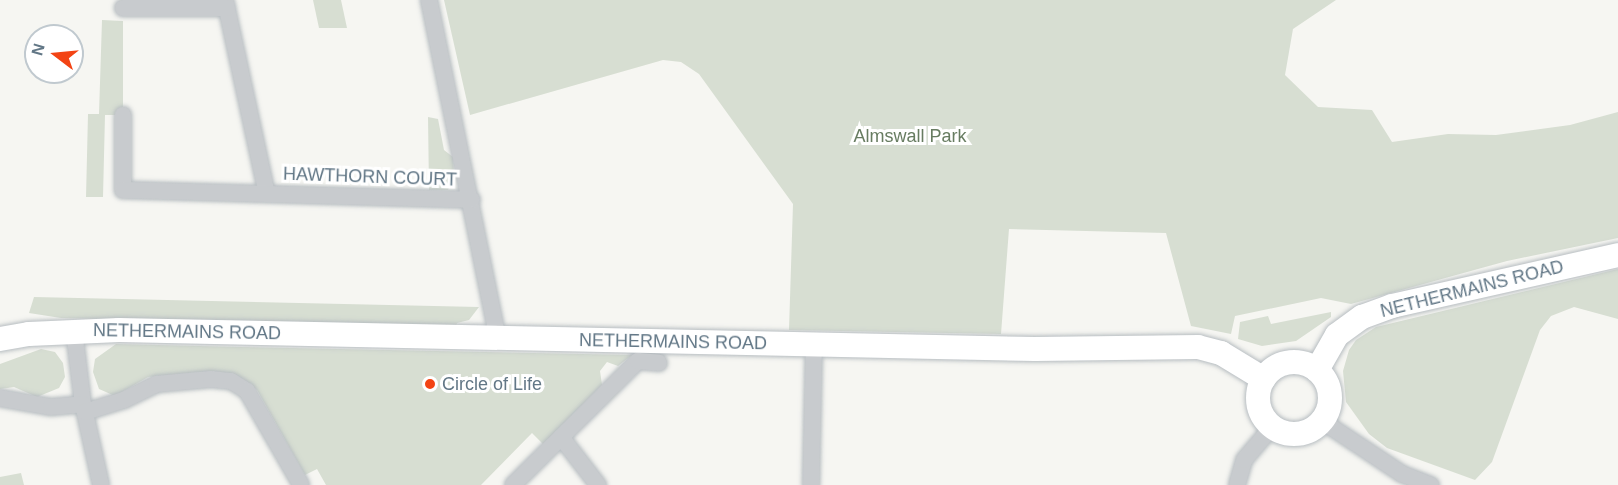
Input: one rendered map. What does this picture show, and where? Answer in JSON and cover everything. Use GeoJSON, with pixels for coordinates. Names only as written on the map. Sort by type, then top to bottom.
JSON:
{"type":"FeatureCollection","features":[{"type":"Feature","properties":{"kind":"main road","name":"NETHERMAINS ROAD"},"geometry":{"type":"LineString","coordinates":[[1317,370],[1337,335],[1362,317],[1392,306],[1618,255]]}},
{"type":"Feature","properties":{"kind":"main road","name":"NETHERMAINS ROAD"},"geometry":{"type":"LineString","coordinates":[[0,339],[74,331],[814,345],[1198,347],[1221,353],[1264,379]]}},
{"type":"Feature","properties":{"kind":"main road"},"geometry":{"type":"LineString","coordinates":[[1295,362],[1317,370],[1329,389],[1328,411],[1322,421],[1304,433],[1282,432],[1272,427],[1260,410],[1259,388],[1264,379],[1272,369],[1295,362]]}},
{"type":"Feature","properties":{"kind":"street","name":"HAWTHORN COURT"},"geometry":{"type":"LineString","coordinates":[[429,0],[472,200],[498,338]]}},
{"type":"Feature","properties":{"kind":"street","name":"HAWTHORN COURT"},"geometry":{"type":"LineString","coordinates":[[123,8],[226,4],[267,194]]}},
{"type":"Feature","properties":{"kind":"street","name":"HAWTHORN COURT"},"geometry":{"type":"LineString","coordinates":[[123,116],[123,190],[472,200]]}},
{"type":"Feature","properties":{"kind":"street"},"geometry":{"type":"LineString","coordinates":[[74,331],[84,408],[101,485]]}},
{"type":"Feature","properties":{"kind":"street"},"geometry":{"type":"LineString","coordinates":[[811,485],[814,345]]}},
{"type":"Feature","properties":{"kind":"street"},"geometry":{"type":"LineString","coordinates":[[513,485],[638,362],[658,363]]}},
{"type":"Feature","properties":{"kind":"street"},"geometry":{"type":"LineString","coordinates":[[0,398],[51,406],[84,408],[124,400],[157,384],[211,378],[231,381],[247,391],[301,485]]}},
{"type":"Feature","properties":{"kind":"street"},"geometry":{"type":"LineString","coordinates":[[1322,421],[1402,474],[1431,485]]}},
{"type":"Feature","properties":{"kind":"street"},"geometry":{"type":"LineString","coordinates":[[1237,485],[1244,460],[1272,427]]}},
{"type":"Feature","properties":{"kind":"street"},"geometry":{"type":"LineString","coordinates":[[561,437],[598,485]]}},
{"type":"Feature","properties":{"kind":"green space"},"geometry":{"type":"Polygon","coordinates":[[[313,0],[341,0],[347,28],[319,28],[313,0]]]}},
{"type":"Feature","properties":{"kind":"green space","name":"Almswall Park"},"geometry":{"type":"Polygon","coordinates":[[[444,0],[1336,0],[1293,29],[1285,75],[1318,107],[1372,110],[1392,142],[1448,134],[1496,135],[1570,125],[1618,112],[1618,238],[1507,261],[1351,304],[1321,298],[1235,316],[1231,334],[1191,326],[1166,233],[1009,229],[1001,334],[789,330],[793,204],[699,74],[681,62],[663,60],[470,115],[444,0]]]}},
{"type":"Feature","properties":{"kind":"green space"},"geometry":{"type":"Polygon","coordinates":[[[102,20],[123,21],[123,115],[105,115],[103,197],[86,197],[88,114],[99,114],[102,20]]]}},
{"type":"Feature","properties":{"kind":"green space"},"geometry":{"type":"Polygon","coordinates":[[[428,117],[438,119],[444,150],[453,157],[454,174],[448,190],[429,190],[428,117]]]}},
{"type":"Feature","properties":{"kind":"green space"},"geometry":{"type":"Polygon","coordinates":[[[1618,269],[1618,319],[1574,307],[1551,316],[1540,330],[1492,462],[1475,480],[1387,448],[1369,434],[1346,402],[1343,371],[1349,350],[1356,340],[1376,327],[1618,269]]]}},
{"type":"Feature","properties":{"kind":"green space"},"geometry":{"type":"Polygon","coordinates":[[[34,297],[479,307],[469,320],[457,323],[456,327],[61,318],[29,313],[34,297]]]}},
{"type":"Feature","properties":{"kind":"green space"},"geometry":{"type":"Polygon","coordinates":[[[1331,312],[1331,317],[1296,341],[1262,346],[1238,339],[1240,322],[1268,316],[1271,324],[1331,312]]]}},
{"type":"Feature","properties":{"kind":"green space"},"geometry":{"type":"Polygon","coordinates":[[[116,344],[632,355],[618,366],[607,362],[600,371],[602,385],[543,444],[532,433],[481,485],[326,485],[317,469],[305,475],[257,390],[236,375],[200,372],[148,377],[115,396],[99,389],[93,372],[95,359],[116,344]]]}},
{"type":"Feature","properties":{"kind":"green space"},"geometry":{"type":"Polygon","coordinates":[[[41,349],[55,352],[63,363],[65,377],[59,388],[37,397],[14,387],[0,389],[0,364],[41,349]]]}},
{"type":"Feature","properties":{"kind":"green space"},"geometry":{"type":"Polygon","coordinates":[[[21,473],[24,485],[0,485],[0,477],[21,473]]]}},
{"type":"Feature","properties":{"kind":"place","name":"Circle of Life"},"geometry":{"type":"Point","coordinates":[430,384]}}]}
